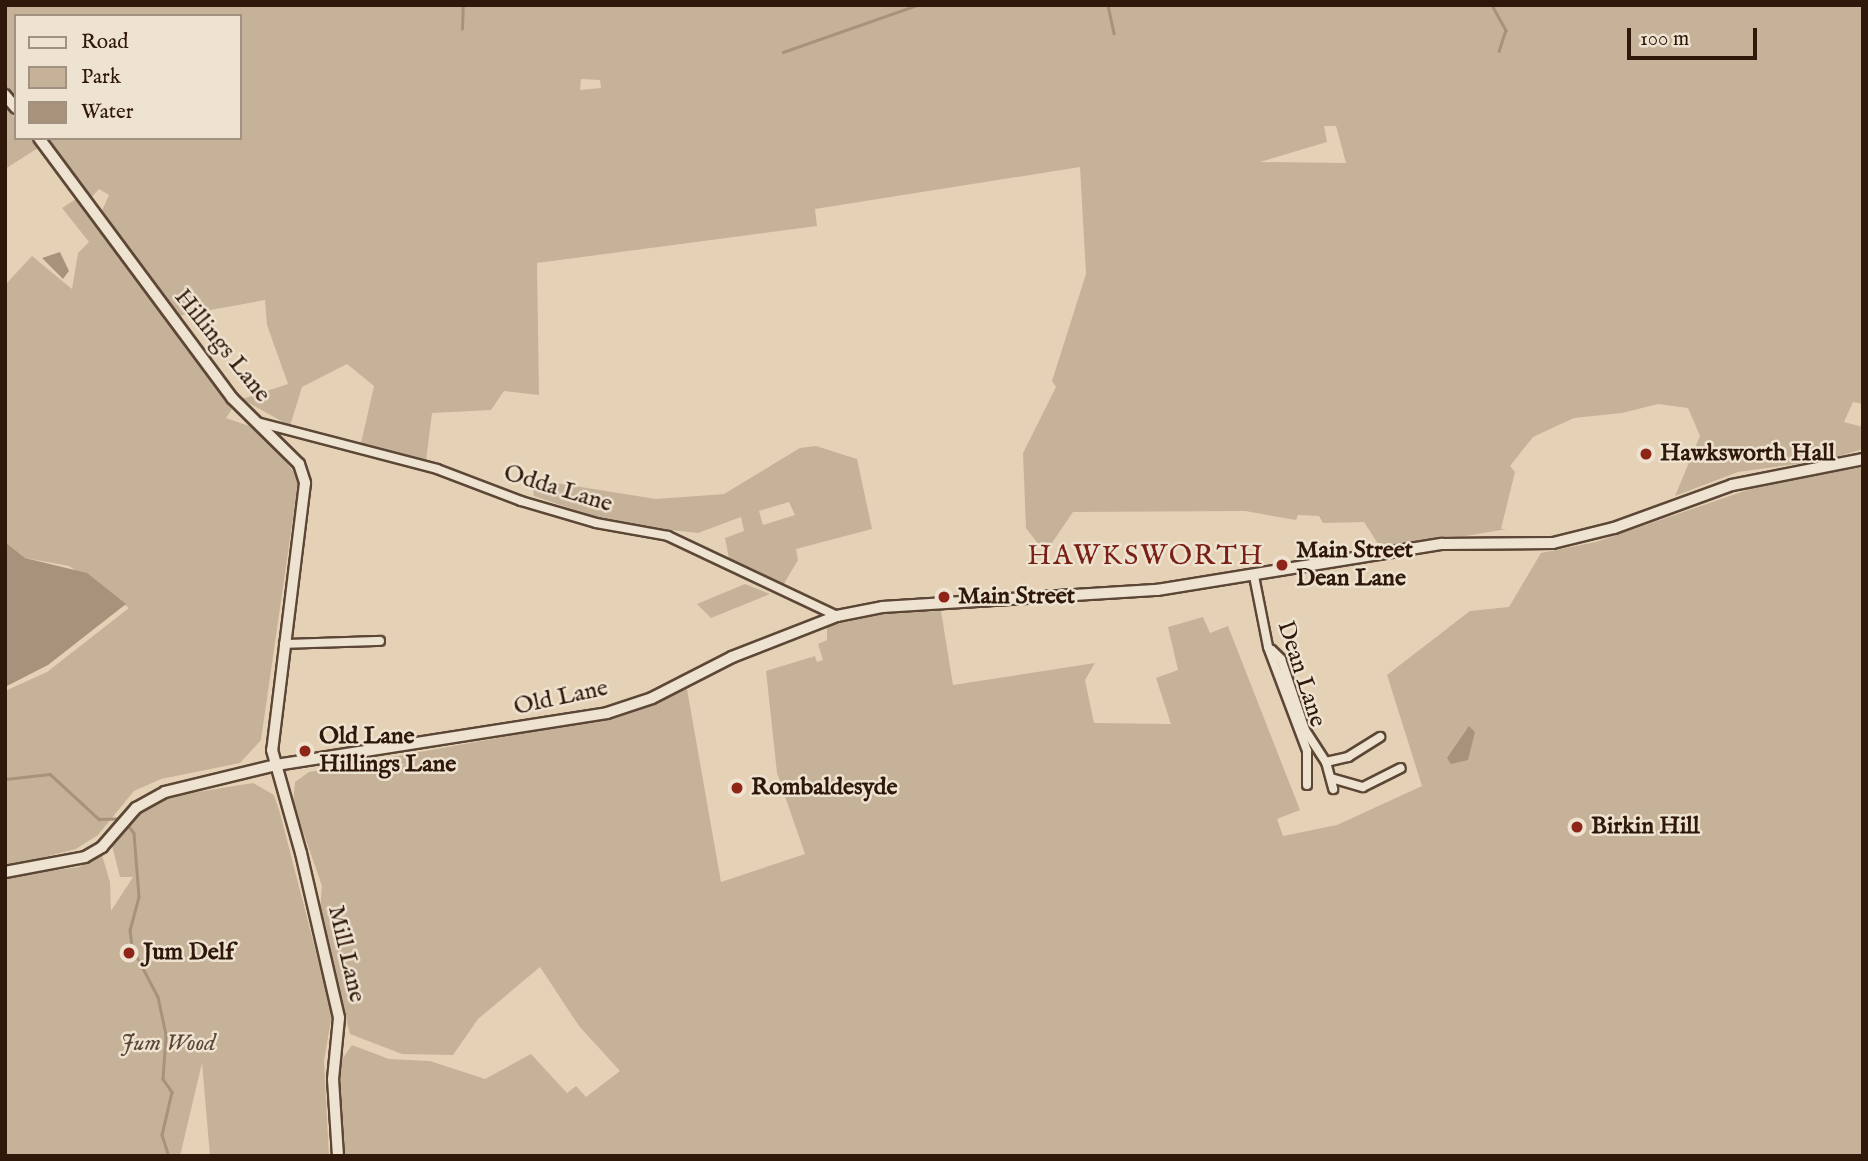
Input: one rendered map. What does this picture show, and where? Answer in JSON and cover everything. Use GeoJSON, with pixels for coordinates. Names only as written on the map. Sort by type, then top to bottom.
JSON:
{"type":"FeatureCollection","features":[{"type":"Feature","properties":{"kind":"street","name":"Hillings Lane"},"geometry":{"type":"LineString","coordinates":[[40,140],[232,398],[299,464],[305,483],[272,735],[276,765]]}},
{"type":"Feature","properties":{"kind":"street","name":"Odda Lane"},"geometry":{"type":"LineString","coordinates":[[257,422],[437,469],[587,521],[668,536],[837,616]]}},
{"type":"Feature","properties":{"kind":"street"},"geometry":{"type":"LineString","coordinates":[[837,616],[883,607],[1090,597],[1254,576],[1442,544],[1553,543],[1585,537],[1732,485],[1863,459]]}},
{"type":"Feature","properties":{"kind":"street","name":"Dean Lane"},"geometry":{"type":"LineString","coordinates":[[1254,576],[1268,647],[1307,751],[1307,785]]}},
{"type":"Feature","properties":{"kind":"street","name":"Old Lane"},"geometry":{"type":"LineString","coordinates":[[5,872],[85,857],[120,828],[128,817],[165,792],[276,765],[607,713],[652,698],[732,657],[837,616]]}},
{"type":"Feature","properties":{"kind":"street"},"geometry":{"type":"LineString","coordinates":[[284,644],[380,640]]}},
{"type":"Feature","properties":{"kind":"street"},"geometry":{"type":"LineString","coordinates":[[1268,647],[1281,659],[1305,730],[1326,762],[1333,789]]}},
{"type":"Feature","properties":{"kind":"street"},"geometry":{"type":"LineString","coordinates":[[1326,762],[1348,757],[1380,737]]}},
{"type":"Feature","properties":{"kind":"street","name":"Mill Lane"},"geometry":{"type":"LineString","coordinates":[[276,765],[339,1018],[333,1079],[338,1156]]}},
{"type":"Feature","properties":{"kind":"street"},"geometry":{"type":"LineString","coordinates":[[1331,778],[1363,787],[1401,768]]}},
{"type":"Feature","properties":{"kind":"green space"},"geometry":{"type":"Polygon","coordinates":[[[5,5],[1863,5],[1863,404],[1853,402],[1844,422],[1863,427],[1863,449],[1826,460],[1738,472],[1675,496],[1700,436],[1688,408],[1658,404],[1622,413],[1574,418],[1533,437],[1510,466],[1515,472],[1501,529],[1507,529],[1382,550],[1364,522],[1323,523],[1319,516],[1298,515],[1296,520],[1245,511],[1073,512],[1045,553],[1026,528],[1023,453],[1056,387],[1052,381],[1086,274],[1080,167],[815,209],[817,226],[537,263],[539,395],[504,391],[491,410],[432,413],[426,461],[361,443],[374,386],[347,364],[302,387],[290,426],[242,399],[288,384],[267,325],[265,300],[177,316],[101,213],[109,195],[99,189],[91,198],[47,140],[242,140],[242,14],[14,14],[14,96],[5,85],[5,5]],[[581,79],[580,90],[601,88],[600,80],[581,79]],[[1324,126],[1327,142],[1260,162],[1346,163],[1336,126],[1324,126]]]}},
{"type":"Feature","properties":{"kind":"green space"},"geometry":{"type":"Polygon","coordinates":[[[5,107],[14,118],[14,140],[32,140],[38,148],[5,169],[5,107]]]}},
{"type":"Feature","properties":{"kind":"green space"},"geometry":{"type":"Polygon","coordinates":[[[76,199],[232,409],[226,418],[255,428],[298,476],[296,497],[261,740],[240,763],[161,779],[134,791],[98,835],[76,849],[5,867],[5,691],[47,672],[129,608],[69,566],[25,558],[5,542],[5,285],[32,256],[72,289],[78,253],[89,242],[62,208],[76,199]]]}},
{"type":"Feature","properties":{"kind":"green space"},"geometry":{"type":"Polygon","coordinates":[[[816,446],[857,459],[872,529],[796,549],[798,560],[782,587],[730,564],[725,538],[744,531],[741,517],[698,533],[616,524],[534,496],[531,479],[656,499],[724,494],[800,448],[816,446]],[[789,502],[759,511],[763,525],[795,515],[789,502]]]}},
{"type":"Feature","properties":{"kind":"green space"},"geometry":{"type":"Polygon","coordinates":[[[1863,467],[1863,1156],[343,1156],[338,1065],[352,1045],[389,1059],[430,1061],[485,1079],[531,1054],[567,1093],[576,1086],[586,1097],[620,1071],[579,1026],[540,967],[478,1019],[453,1055],[402,1054],[350,1034],[320,910],[322,886],[293,803],[295,782],[309,772],[597,720],[687,689],[721,882],[805,854],[777,773],[766,671],[815,656],[817,662],[823,660],[818,644],[827,640],[827,626],[889,613],[941,611],[953,685],[1095,663],[1085,680],[1094,723],[1171,724],[1156,678],[1178,670],[1168,627],[1203,617],[1210,633],[1228,626],[1300,810],[1277,819],[1283,836],[1337,825],[1422,786],[1387,675],[1470,611],[1509,607],[1541,553],[1596,542],[1759,486],[1863,467]]]}},
{"type":"Feature","properties":{"kind":"green space"},"geometry":{"type":"Polygon","coordinates":[[[745,584],[770,594],[711,618],[697,604],[745,584]]]}},
{"type":"Feature","properties":{"kind":"green space","name":"Jum Wood"},"geometry":{"type":"Polygon","coordinates":[[[253,783],[274,795],[332,1014],[324,1061],[329,1156],[210,1156],[202,1063],[180,1156],[5,1156],[5,877],[79,867],[102,855],[110,882],[111,911],[133,877],[120,877],[112,845],[140,810],[166,797],[253,783]]]}},
{"type":"Feature","properties":{"kind":"water"},"geometry":{"type":"Polygon","coordinates":[[[60,252],[69,271],[63,279],[42,258],[60,252]]]}},
{"type":"Feature","properties":{"kind":"water"},"geometry":{"type":"Polygon","coordinates":[[[5,542],[25,558],[87,573],[126,604],[48,665],[5,687],[5,542]]]}},
{"type":"Feature","properties":{"kind":"water"},"geometry":{"type":"Polygon","coordinates":[[[1469,726],[1475,732],[1468,760],[1451,764],[1447,758],[1469,726]]]}},
{"type":"Feature","properties":{"kind":"waterway"},"geometry":{"type":"LineString","coordinates":[[462,29],[463,5]]}},
{"type":"Feature","properties":{"kind":"waterway"},"geometry":{"type":"LineString","coordinates":[[783,52],[917,5]]}},
{"type":"Feature","properties":{"kind":"waterway"},"geometry":{"type":"LineString","coordinates":[[1108,5],[1114,33]]}},
{"type":"Feature","properties":{"kind":"waterway"},"geometry":{"type":"LineString","coordinates":[[1492,5],[1506,30],[1499,51]]}},
{"type":"Feature","properties":{"kind":"waterway"},"geometry":{"type":"LineString","coordinates":[[5,779],[50,774],[99,819],[123,818]]}},
{"type":"Feature","properties":{"kind":"waterway"},"geometry":{"type":"LineString","coordinates":[[127,824],[134,833],[139,897],[130,930],[132,947],[158,997],[166,1035],[163,1079],[172,1092],[162,1135],[169,1156]]}},
{"type":"Feature","properties":{"kind":"place","name":"Hawksworth Hall"},"geometry":{"type":"Point","coordinates":[1646,454]}},
{"type":"Feature","properties":{"kind":"place","name":"Main Street Dean Lane"},"geometry":{"type":"Point","coordinates":[1282,565]}},
{"type":"Feature","properties":{"kind":"place","name":"Main Street"},"geometry":{"type":"Point","coordinates":[944,597]}},
{"type":"Feature","properties":{"kind":"place","name":"Old Lane Hillings Lane"},"geometry":{"type":"Point","coordinates":[305,751]}},
{"type":"Feature","properties":{"kind":"place","name":"Rombaldesyde"},"geometry":{"type":"Point","coordinates":[737,788]}},
{"type":"Feature","properties":{"kind":"place","name":"Birkin Hill"},"geometry":{"type":"Point","coordinates":[1577,827]}},
{"type":"Feature","properties":{"kind":"place","name":"Jum Delf"},"geometry":{"type":"Point","coordinates":[129,953]}},
{"type":"Feature","properties":{"kind":"district","name":"HAWKSWORTH"},"geometry":{"type":"Point","coordinates":[1146,557]}}]}
